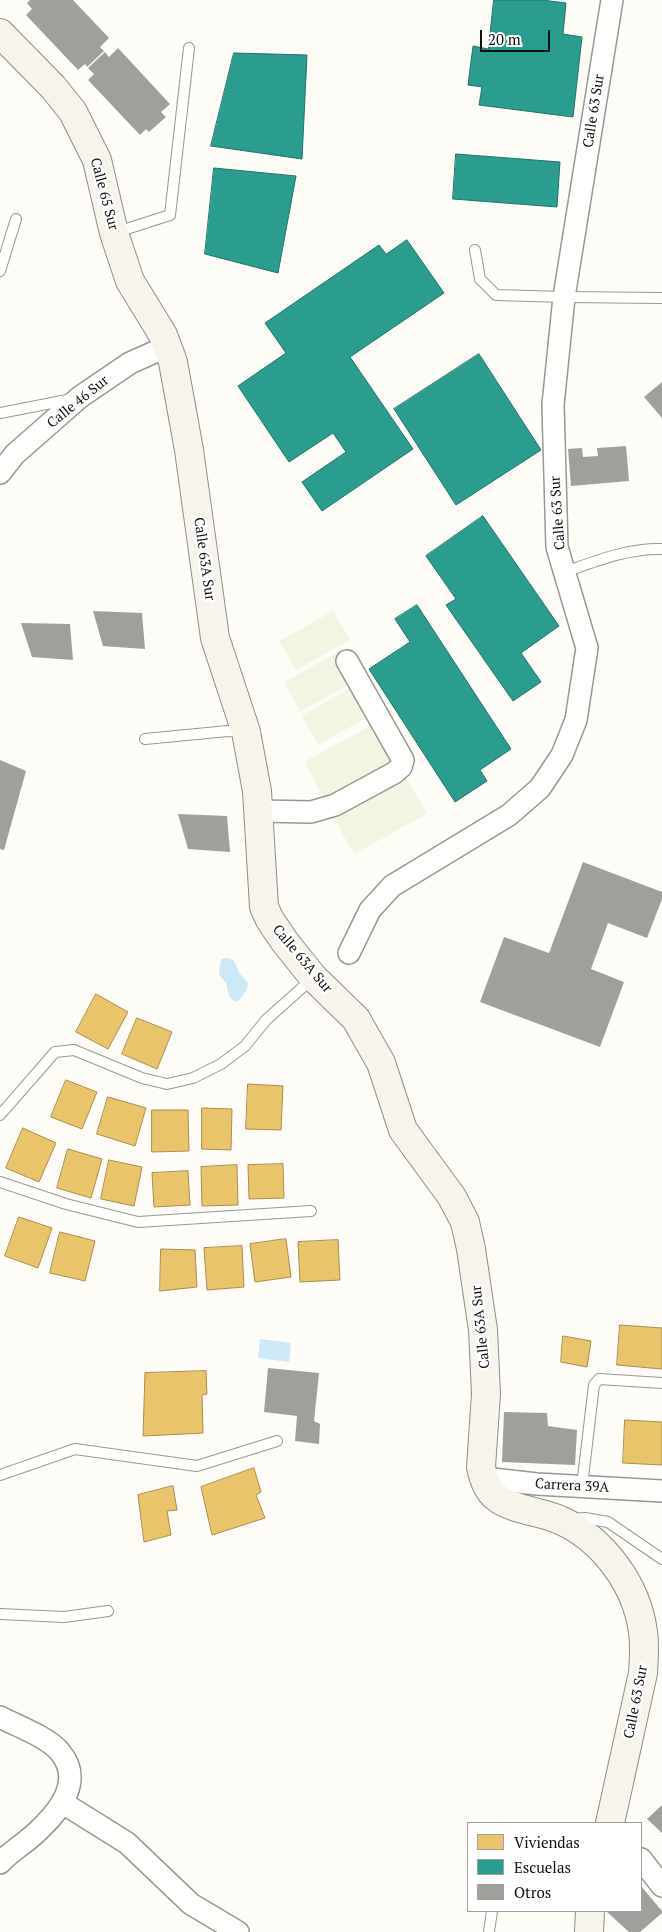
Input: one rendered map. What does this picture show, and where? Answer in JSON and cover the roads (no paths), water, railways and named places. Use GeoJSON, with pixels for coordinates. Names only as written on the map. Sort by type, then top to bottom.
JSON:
{"type":"FeatureCollection","features":[{"type":"Feature","properties":{"kind":"street","name":"Calle 63 Sur"},"geometry":{"type":"LineString","coordinates":[[349,953],[370,910],[392,886],[509,815],[540,788],[562,755],[576,720],[588,648],[558,547],[553,405],[564,297],[612,0]]}},
{"type":"Feature","properties":{"kind":"street","name":"Calle 65 Sur"},"geometry":{"type":"LineString","coordinates":[[0,33],[53,87],[73,112],[97,160],[114,233],[130,281],[168,346]]}},
{"type":"Feature","properties":{"kind":"street","name":"Calle 46 Sur"},"geometry":{"type":"LineString","coordinates":[[0,473],[14,454],[80,397],[130,363],[168,346]]}},
{"type":"Feature","properties":{"kind":"street","name":"Calle 63A Sur"},"geometry":{"type":"LineString","coordinates":[[168,346],[176,377],[189,450],[215,638],[246,732],[257,791],[264,907],[270,920],[285,942],[314,977],[356,1019],[381,1063],[403,1130],[452,1197],[465,1222],[483,1330],[486,1394],[483,1465]]}},
{"type":"Feature","properties":{"kind":"street"},"geometry":{"type":"LineString","coordinates":[[258,811],[311,812],[335,805],[394,773],[401,766],[403,760],[347,661]]}},
{"type":"Feature","properties":{"kind":"street","name":"Calle 63 Sur"},"geometry":{"type":"LineString","coordinates":[[483,1465],[496,1497],[515,1506],[561,1520],[590,1538],[618,1569],[637,1605],[645,1651],[643,1673],[610,1822]]}},
{"type":"Feature","properties":{"kind":"street","name":"Carrera 39A"},"geometry":{"type":"LineString","coordinates":[[483,1465],[537,1484],[662,1491]]}},
{"type":"Feature","properties":{"kind":"street"},"geometry":{"type":"LineString","coordinates":[[0,1717],[48,1742],[60,1752],[67,1764],[66,1794],[40,1829],[0,1863]]}},
{"type":"Feature","properties":{"kind":"street"},"geometry":{"type":"LineString","coordinates":[[66,1794],[127,1843],[191,1904],[238,1932]]}},
{"type":"Feature","properties":{"kind":"street"},"geometry":{"type":"LineString","coordinates":[[642,1860],[662,1886]]}},
{"type":"Feature","properties":{"kind":"street"},"geometry":{"type":"LineString","coordinates":[[590,1912],[590,1932]]}},
{"type":"Feature","properties":{"kind":"lane"},"geometry":{"type":"LineString","coordinates":[[114,233],[170,215],[189,48]]}},
{"type":"Feature","properties":{"kind":"lane"},"geometry":{"type":"LineString","coordinates":[[0,271],[16,219]]}},
{"type":"Feature","properties":{"kind":"lane"},"geometry":{"type":"LineString","coordinates":[[475,250],[480,279],[496,295],[662,298]]}},
{"type":"Feature","properties":{"kind":"lane"},"geometry":{"type":"LineString","coordinates":[[0,413],[80,397]]}},
{"type":"Feature","properties":{"kind":"lane"},"geometry":{"type":"LineString","coordinates":[[564,572],[613,555],[662,549]]}},
{"type":"Feature","properties":{"kind":"lane"},"geometry":{"type":"LineString","coordinates":[[145,739],[228,731],[246,732]]}},
{"type":"Feature","properties":{"kind":"lane"},"geometry":{"type":"LineString","coordinates":[[0,1115],[55,1052],[74,1050],[142,1078],[167,1084],[192,1078],[221,1064],[245,1046],[266,1020],[314,977]]}},
{"type":"Feature","properties":{"kind":"lane"},"geometry":{"type":"LineString","coordinates":[[0,1182],[66,1204],[138,1222],[311,1211]]}},
{"type":"Feature","properties":{"kind":"lane"},"geometry":{"type":"LineString","coordinates":[[582,1486],[594,1385],[599,1379],[662,1383]]}},
{"type":"Feature","properties":{"kind":"lane"},"geometry":{"type":"LineString","coordinates":[[0,1475],[75,1449],[197,1466],[277,1441]]}},
{"type":"Feature","properties":{"kind":"lane"},"geometry":{"type":"LineString","coordinates":[[561,1520],[585,1518],[608,1522],[662,1559]]}},
{"type":"Feature","properties":{"kind":"lane"},"geometry":{"type":"LineString","coordinates":[[0,1614],[64,1617],[108,1611]]}},
{"type":"Feature","properties":{"kind":"lane"},"geometry":{"type":"LineString","coordinates":[[489,1932],[492,1912]]}},
{"type":"Feature","properties":{"kind":"water"},"geometry":{"type":"Polygon","coordinates":[[[226,958],[234,961],[239,973],[248,983],[247,990],[238,1001],[234,1001],[229,996],[226,983],[219,975],[221,959],[226,958]]]}},
{"type":"Feature","properties":{"kind":"water"},"geometry":{"type":"Polygon","coordinates":[[[260,1339],[291,1343],[289,1362],[258,1358],[260,1339]]]}}]}
